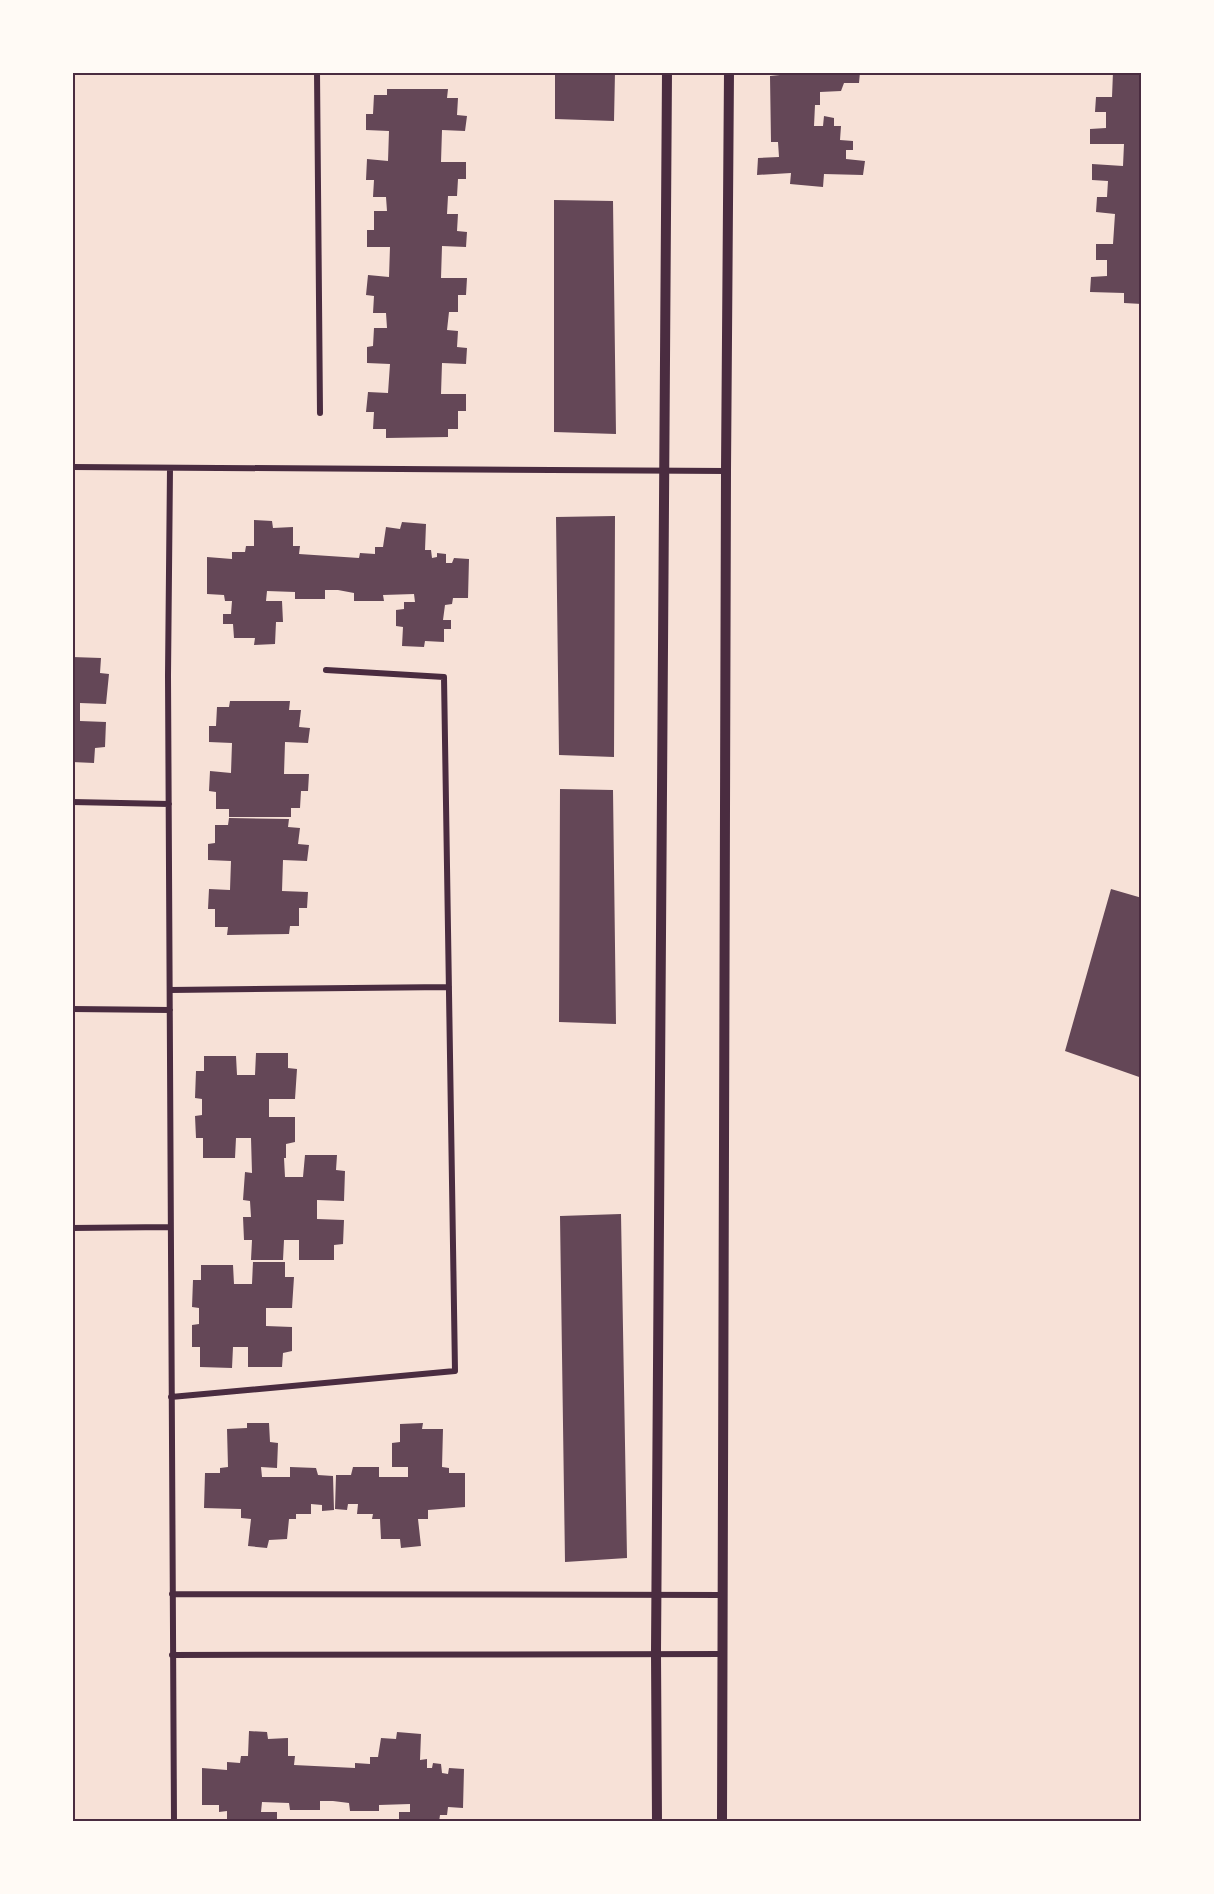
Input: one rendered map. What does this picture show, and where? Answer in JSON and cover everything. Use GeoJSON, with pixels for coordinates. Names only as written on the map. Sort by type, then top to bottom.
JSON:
{"type":"FeatureCollection","features":[{"type":"Feature","properties":{"kind":"street"},"geometry":{"type":"LineString","coordinates":[[317,72],[321,413]]}},
{"type":"Feature","properties":{"kind":"street"},"geometry":{"type":"LineString","coordinates":[[657,1822],[656,1653],[667,72]]}},
{"type":"Feature","properties":{"kind":"street"},"geometry":{"type":"LineString","coordinates":[[722,1822],[729,72]]}},
{"type":"Feature","properties":{"kind":"street"},"geometry":{"type":"LineString","coordinates":[[72,467],[726,471]]}},
{"type":"Feature","properties":{"kind":"street"},"geometry":{"type":"LineString","coordinates":[[170,468],[170,1227],[174,1822]]}},
{"type":"Feature","properties":{"kind":"street"},"geometry":{"type":"LineString","coordinates":[[171,1397],[455,1371],[444,677],[326,670]]}},
{"type":"Feature","properties":{"kind":"street"},"geometry":{"type":"LineString","coordinates":[[72,802],[169,804]]}},
{"type":"Feature","properties":{"kind":"street"},"geometry":{"type":"LineString","coordinates":[[170,990],[449,987]]}},
{"type":"Feature","properties":{"kind":"street"},"geometry":{"type":"LineString","coordinates":[[72,1010],[170,1010]]}},
{"type":"Feature","properties":{"kind":"street"},"geometry":{"type":"LineString","coordinates":[[72,1228],[170,1227]]}},
{"type":"Feature","properties":{"kind":"street"},"geometry":{"type":"LineString","coordinates":[[172,1594],[723,1595]]}},
{"type":"Feature","properties":{"kind":"street"},"geometry":{"type":"LineString","coordinates":[[172,1655],[723,1654]]}},
{"type":"Feature","properties":{"kind":"building"},"geometry":{"type":"Polygon","coordinates":[[[555,72],[615,72],[614,121],[555,119],[555,72]]]}},
{"type":"Feature","properties":{"kind":"building"},"geometry":{"type":"Polygon","coordinates":[[[780,72],[860,72],[859,83],[844,83],[841,91],[820,92],[820,105],[815,105],[814,126],[823,126],[824,116],[834,118],[834,126],[841,126],[840,140],[853,141],[853,150],[846,150],[846,159],[865,161],[863,175],[824,174],[823,187],[790,184],[791,173],[757,175],[758,158],[779,157],[778,142],[771,142],[770,76],[780,75],[780,72]]]}},
{"type":"Feature","properties":{"kind":"building"},"geometry":{"type":"Polygon","coordinates":[[[1113,72],[1142,72],[1142,304],[1124,303],[1124,293],[1090,292],[1091,277],[1107,276],[1107,260],[1096,260],[1096,244],[1113,244],[1115,214],[1096,212],[1097,197],[1107,197],[1108,181],[1092,180],[1092,164],[1123,166],[1124,144],[1090,144],[1090,129],[1106,128],[1106,112],[1095,112],[1096,97],[1112,97],[1113,72]]]}},
{"type":"Feature","properties":{"kind":"building"},"geometry":{"type":"Polygon","coordinates":[[[387,89],[448,89],[447,98],[458,98],[457,115],[467,116],[465,131],[442,130],[441,162],[466,162],[466,179],[458,179],[457,196],[448,196],[447,214],[458,214],[457,231],[467,232],[466,247],[442,246],[441,278],[467,278],[466,295],[458,295],[458,312],[449,312],[447,330],[458,331],[457,347],[467,348],[466,364],[442,363],[441,394],[466,394],[466,411],[458,411],[458,429],[448,429],[448,437],[386,438],[386,429],[373,429],[374,412],[366,412],[368,392],[388,393],[390,364],[367,363],[367,347],[373,346],[374,328],[387,328],[386,313],[373,313],[374,296],[366,295],[368,275],[389,277],[390,247],[367,247],[367,230],[374,230],[374,211],[387,211],[386,197],[373,197],[374,180],[366,180],[367,159],[388,161],[389,131],[366,130],[366,114],[373,114],[374,95],[387,95],[387,89]]]}},
{"type":"Feature","properties":{"kind":"building"},"geometry":{"type":"Polygon","coordinates":[[[554,200],[613,201],[616,434],[554,432],[554,200]]]}},
{"type":"Feature","properties":{"kind":"building"},"geometry":{"type":"Polygon","coordinates":[[[615,516],[614,757],[559,755],[556,517],[615,516]]]}},
{"type":"Feature","properties":{"kind":"building"},"geometry":{"type":"Polygon","coordinates":[[[254,520],[272,521],[273,528],[293,527],[293,546],[300,546],[299,554],[359,558],[360,553],[375,554],[375,547],[383,547],[386,527],[400,529],[402,522],[426,524],[425,550],[431,550],[432,558],[437,557],[437,553],[446,554],[446,563],[452,563],[454,558],[469,559],[468,598],[453,598],[452,604],[445,605],[443,620],[451,620],[451,629],[444,629],[444,642],[425,641],[424,647],[402,646],[403,627],[396,626],[396,610],[404,609],[404,602],[415,602],[414,594],[383,595],[384,601],[354,601],[354,593],[338,590],[325,590],[325,599],[295,599],[295,592],[267,591],[266,601],[282,601],[283,622],[276,622],[275,644],[254,645],[255,638],[234,638],[233,624],[223,624],[223,614],[231,614],[232,601],[225,601],[224,595],[207,594],[207,557],[232,559],[232,552],[245,552],[246,546],[254,546],[254,520]]]}},
{"type":"Feature","properties":{"kind":"building"},"geometry":{"type":"Polygon","coordinates":[[[72,657],[101,658],[100,673],[109,674],[106,704],[80,703],[80,721],[106,722],[105,747],[95,748],[94,763],[72,762],[72,657]]]}},
{"type":"Feature","properties":{"kind":"building"},"geometry":{"type":"Polygon","coordinates":[[[230,701],[290,701],[289,710],[301,710],[299,727],[310,728],[308,743],[285,742],[284,774],[309,774],[308,791],[301,791],[300,808],[291,808],[291,817],[229,817],[229,809],[216,809],[216,792],[209,791],[210,771],[231,773],[232,743],[209,742],[209,726],[216,726],[217,707],[229,707],[230,701]]]}},
{"type":"Feature","properties":{"kind":"building"},"geometry":{"type":"Polygon","coordinates":[[[560,789],[613,790],[616,1024],[559,1022],[560,789]]]}},
{"type":"Feature","properties":{"kind":"building"},"geometry":{"type":"Polygon","coordinates":[[[229,818],[289,819],[288,827],[300,828],[298,844],[309,845],[307,861],[283,860],[282,891],[308,892],[307,908],[299,908],[299,926],[290,926],[289,934],[227,935],[228,927],[215,927],[215,909],[208,909],[209,889],[230,890],[231,861],[208,860],[208,844],[215,843],[215,825],[228,825],[229,818]]]}},
{"type":"Feature","properties":{"kind":"building"},"geometry":{"type":"Polygon","coordinates":[[[1111,889],[1142,898],[1142,1078],[1065,1051],[1111,889]]]}},
{"type":"Feature","properties":{"kind":"building"},"geometry":{"type":"Polygon","coordinates":[[[256,1053],[288,1053],[288,1068],[297,1069],[295,1099],[269,1099],[269,1117],[295,1117],[295,1142],[286,1144],[285,1177],[303,1177],[305,1155],[337,1155],[336,1170],[345,1171],[344,1201],[317,1200],[317,1219],[344,1220],[343,1244],[334,1245],[334,1260],[299,1260],[299,1240],[284,1240],[283,1260],[251,1260],[252,1240],[244,1240],[243,1217],[251,1217],[250,1201],[243,1200],[245,1172],[252,1173],[251,1138],[236,1138],[235,1158],[203,1158],[203,1138],[196,1138],[195,1116],[202,1115],[202,1099],[195,1098],[196,1071],[204,1071],[204,1056],[236,1056],[237,1075],[255,1075],[256,1053]]]}},
{"type":"Feature","properties":{"kind":"building"},"geometry":{"type":"Polygon","coordinates":[[[621,1214],[627,1558],[565,1562],[560,1216],[621,1214]]]}},
{"type":"Feature","properties":{"kind":"building"},"geometry":{"type":"Polygon","coordinates":[[[253,1262],[285,1262],[285,1277],[294,1277],[292,1308],[266,1308],[266,1326],[292,1327],[292,1351],[283,1353],[282,1367],[248,1367],[248,1347],[233,1347],[232,1368],[200,1367],[200,1347],[192,1347],[192,1325],[199,1324],[199,1308],[192,1307],[193,1280],[201,1280],[201,1265],[233,1265],[234,1284],[252,1284],[253,1262]]]}},
{"type":"Feature","properties":{"kind":"building"},"geometry":{"type":"Polygon","coordinates":[[[247,1423],[269,1423],[270,1442],[278,1443],[277,1468],[261,1467],[262,1477],[290,1477],[290,1467],[316,1468],[318,1475],[333,1476],[334,1510],[322,1511],[322,1505],[311,1504],[311,1514],[296,1514],[296,1519],[289,1519],[287,1539],[269,1540],[267,1548],[248,1546],[251,1519],[241,1518],[241,1509],[204,1508],[205,1473],[220,1473],[220,1468],[228,1467],[227,1429],[247,1428],[247,1423]]]}},
{"type":"Feature","properties":{"kind":"building"},"geometry":{"type":"Polygon","coordinates":[[[423,1423],[422,1429],[443,1429],[442,1467],[449,1468],[449,1473],[465,1473],[465,1507],[428,1510],[428,1519],[418,1519],[421,1546],[401,1548],[400,1539],[381,1539],[380,1519],[372,1519],[373,1514],[357,1514],[358,1504],[348,1504],[347,1510],[335,1509],[336,1475],[351,1475],[353,1467],[379,1467],[379,1477],[408,1477],[408,1467],[392,1467],[392,1443],[400,1442],[400,1424],[423,1423]]]}},
{"type":"Feature","properties":{"kind":"building"},"geometry":{"type":"Polygon","coordinates":[[[249,1731],[267,1732],[268,1739],[288,1738],[288,1756],[295,1756],[294,1765],[355,1768],[355,1763],[370,1764],[370,1757],[378,1757],[381,1738],[396,1739],[397,1732],[421,1734],[420,1760],[427,1759],[427,1768],[432,1768],[433,1763],[441,1764],[442,1773],[448,1774],[449,1768],[464,1769],[463,1808],[448,1807],[447,1815],[440,1815],[439,1822],[391,1822],[399,1820],[399,1812],[410,1812],[410,1804],[379,1805],[379,1811],[350,1811],[349,1803],[333,1801],[320,1801],[320,1810],[290,1810],[289,1803],[262,1802],[261,1812],[277,1812],[277,1822],[227,1822],[227,1811],[219,1812],[219,1805],[202,1805],[202,1768],[227,1770],[227,1762],[240,1763],[241,1756],[248,1756],[249,1731]]]}}]}
